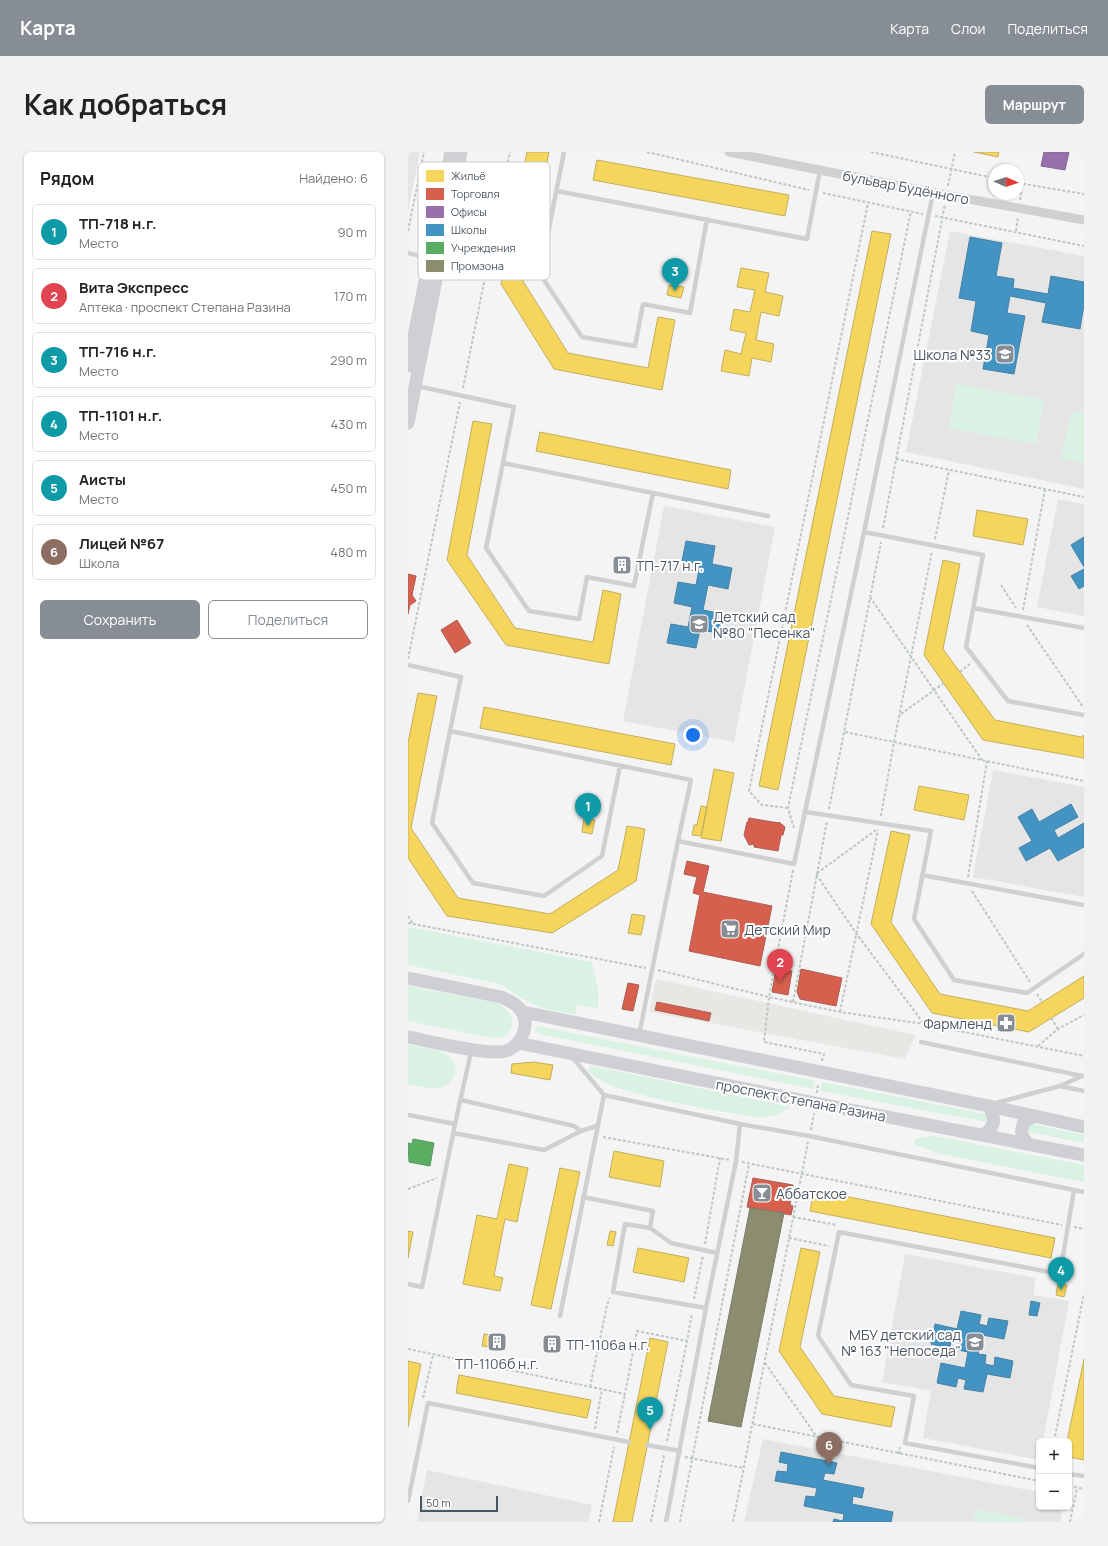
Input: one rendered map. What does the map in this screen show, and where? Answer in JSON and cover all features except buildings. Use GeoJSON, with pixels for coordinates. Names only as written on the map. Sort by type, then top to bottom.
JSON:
{"type":"FeatureCollection","features":[{"type":"Feature","properties":{"kind":"main road"},"geometry":{"type":"LineString","coordinates":[[449,162],[451,152]]}},
{"type":"Feature","properties":{"kind":"main road"},"geometry":{"type":"LineString","coordinates":[[460,162],[462,152]]}},
{"type":"Feature","properties":{"kind":"main road"},"geometry":{"type":"LineString","coordinates":[[408,365],[425,280]]}},
{"type":"Feature","properties":{"kind":"main road"},"geometry":{"type":"LineString","coordinates":[[408,423],[437,280]]}},
{"type":"Feature","properties":{"kind":"main road"},"geometry":{"type":"LineString","coordinates":[[408,978],[501,997],[514,1002],[523,1012],[525,1023],[523,1035],[518,1043],[513,1048],[505,1051],[496,1052],[472,1049],[408,1037]]}},
{"type":"Feature","properties":{"kind":"main road"},"geometry":{"type":"LineString","coordinates":[[523,1012],[820,1071],[1084,1127]]}},
{"type":"Feature","properties":{"kind":"main road","name":"проспект Степана Разина"},"geometry":{"type":"LineString","coordinates":[[518,1043],[815,1103],[1084,1155]]}},
{"type":"Feature","properties":{"kind":"main road"},"geometry":{"type":"LineString","coordinates":[[984,1135],[993,1127],[995,1120],[988,1106]]}},
{"type":"Feature","properties":{"kind":"main road"},"geometry":{"type":"LineString","coordinates":[[1028,1144],[1022,1138],[1021,1128],[1025,1120],[1034,1117]]}},
{"type":"Feature","properties":{"kind":"street","name":"бульвар Будённого"},"geometry":{"type":"LineString","coordinates":[[729,152],[767,156],[820,170],[946,196],[1084,220]]}},
{"type":"Feature","properties":{"kind":"lane"},"geometry":{"type":"LineString","coordinates":[[550,225],[564,152]]}},
{"type":"Feature","properties":{"kind":"lane"},"geometry":{"type":"LineString","coordinates":[[557,191],[807,238],[820,170]]}},
{"type":"Feature","properties":{"kind":"lane"},"geometry":{"type":"LineString","coordinates":[[678,841],[794,864],[806,812],[933,193]]}},
{"type":"Feature","properties":{"kind":"lane"},"geometry":{"type":"LineString","coordinates":[[544,280],[582,337],[635,346],[643,304],[690,313],[707,220]]}},
{"type":"Feature","properties":{"kind":"lane"},"geometry":{"type":"LineString","coordinates":[[408,253],[418,255]]}},
{"type":"Feature","properties":{"kind":"lane"},"geometry":{"type":"LineString","coordinates":[[416,386],[514,407],[486,548],[528,610],[579,619],[587,577],[634,586],[653,493]]}},
{"type":"Feature","properties":{"kind":"lane"},"geometry":{"type":"LineString","coordinates":[[503,463],[768,516]]}},
{"type":"Feature","properties":{"kind":"lane"},"geometry":{"type":"LineString","coordinates":[[864,532],[983,555],[966,647],[1008,701],[1084,715]]}},
{"type":"Feature","properties":{"kind":"lane"},"geometry":{"type":"LineString","coordinates":[[973,608],[1084,628]]}},
{"type":"Feature","properties":{"kind":"lane"},"geometry":{"type":"LineString","coordinates":[[408,665],[461,676],[432,824],[472,883],[544,896],[602,856],[620,766]]}},
{"type":"Feature","properties":{"kind":"lane"},"geometry":{"type":"LineString","coordinates":[[450,731],[691,780],[639,1035]]}},
{"type":"Feature","properties":{"kind":"lane"},"geometry":{"type":"LineString","coordinates":[[806,812],[931,831],[914,919],[954,980],[1027,993],[1084,954]]}},
{"type":"Feature","properties":{"kind":"lane"},"geometry":{"type":"LineString","coordinates":[[922,875],[1084,905]]}},
{"type":"Feature","properties":{"kind":"lane"},"geometry":{"type":"LineString","coordinates":[[922,1042],[1083,1076]]}},
{"type":"Feature","properties":{"kind":"lane"},"geometry":{"type":"LineString","coordinates":[[408,1284],[422,1287],[453,1133],[472,1049]]}},
{"type":"Feature","properties":{"kind":"lane"},"geometry":{"type":"LineString","coordinates":[[569,1053],[604,1095],[740,1124],[809,1136],[1084,1192]]}},
{"type":"Feature","properties":{"kind":"lane"},"geometry":{"type":"LineString","coordinates":[[988,1106],[1060,1086],[1083,1076]]}},
{"type":"Feature","properties":{"kind":"lane"},"geometry":{"type":"LineString","coordinates":[[1060,1086],[1084,1091]]}},
{"type":"Feature","properties":{"kind":"lane"},"geometry":{"type":"LineString","coordinates":[[560,1316],[604,1095]]}},
{"type":"Feature","properties":{"kind":"lane"},"geometry":{"type":"LineString","coordinates":[[461,1100],[574,1126],[581,1131]]}},
{"type":"Feature","properties":{"kind":"lane"},"geometry":{"type":"LineString","coordinates":[[408,1115],[455,1124]]}},
{"type":"Feature","properties":{"kind":"lane"},"geometry":{"type":"LineString","coordinates":[[666,1522],[680,1454],[706,1308],[736,1161],[740,1124]]}},
{"type":"Feature","properties":{"kind":"lane"},"geometry":{"type":"LineString","coordinates":[[453,1133],[544,1150],[581,1131],[597,1126]]}},
{"type":"Feature","properties":{"kind":"lane"},"geometry":{"type":"LineString","coordinates":[[1036,1467],[905,1443],[914,1396],[851,1385],[818,1336],[839,1232],[1060,1274],[1074,1190]]}},
{"type":"Feature","properties":{"kind":"lane"},"geometry":{"type":"LineString","coordinates":[[583,1197],[653,1210],[650,1228]]}},
{"type":"Feature","properties":{"kind":"lane"},"geometry":{"type":"LineString","coordinates":[[706,1308],[613,1292],[625,1224],[650,1228],[671,1243],[717,1253]]}},
{"type":"Feature","properties":{"kind":"lane"},"geometry":{"type":"LineString","coordinates":[[408,1501],[428,1403],[629,1442]]}},
{"type":"Feature","properties":{"kind":"lane"},"geometry":{"type":"LineString","coordinates":[[647,1445],[666,1448],[680,1454]]}},
{"type":"Feature","properties":{"kind":"lane"},"geometry":{"type":"LineString","coordinates":[[1072,1474],[1084,1476]]}},
{"type":"Feature","properties":{"kind":"path"},"geometry":{"type":"LineString","coordinates":[[422,162],[424,152]]}},
{"type":"Feature","properties":{"kind":"path"},"geometry":{"type":"LineString","coordinates":[[508,162],[510,152]]}},
{"type":"Feature","properties":{"kind":"path"},"geometry":{"type":"LineString","coordinates":[[647,152],[816,192],[1084,246]]}},
{"type":"Feature","properties":{"kind":"path"},"geometry":{"type":"LineString","coordinates":[[871,152],[988,177]]}},
{"type":"Feature","properties":{"kind":"path"},"geometry":{"type":"LineString","coordinates":[[793,1002],[816,874],[845,732],[955,152]]}},
{"type":"Feature","properties":{"kind":"path"},"geometry":{"type":"LineString","coordinates":[[408,231],[418,182]]}},
{"type":"Feature","properties":{"kind":"path"},"geometry":{"type":"LineString","coordinates":[[1024,184],[1084,194]]}},
{"type":"Feature","properties":{"kind":"path"},"geometry":{"type":"LineString","coordinates":[[788,808],[762,805],[749,792],[868,203]]}},
{"type":"Feature","properties":{"kind":"path"},"geometry":{"type":"LineString","coordinates":[[796,834],[788,808],[911,211]]}},
{"type":"Feature","properties":{"kind":"path"},"geometry":{"type":"LineString","coordinates":[[408,659],[484,280]]}},
{"type":"Feature","properties":{"kind":"path"},"geometry":{"type":"LineString","coordinates":[[896,459],[1084,497]]}},
{"type":"Feature","properties":{"kind":"path"},"geometry":{"type":"LineString","coordinates":[[880,823],[894,742],[949,470]]}},
{"type":"Feature","properties":{"kind":"path"},"geometry":{"type":"LineString","coordinates":[[1022,617],[1045,489]]}},
{"type":"Feature","properties":{"kind":"path"},"geometry":{"type":"LineString","coordinates":[[1001,586],[1084,708]]}},
{"type":"Feature","properties":{"kind":"path"},"geometry":{"type":"LineString","coordinates":[[870,597],[982,760]]}},
{"type":"Feature","properties":{"kind":"path"},"geometry":{"type":"LineString","coordinates":[[408,641],[412,642]]}},
{"type":"Feature","properties":{"kind":"path"},"geometry":{"type":"LineString","coordinates":[[960,672],[971,663]]}},
{"type":"Feature","properties":{"kind":"path"},"geometry":{"type":"LineString","coordinates":[[900,715],[944,683]]}},
{"type":"Feature","properties":{"kind":"path"},"geometry":{"type":"LineString","coordinates":[[845,732],[1084,782]]}},
{"type":"Feature","properties":{"kind":"path"},"geometry":{"type":"LineString","coordinates":[[816,874],[878,829],[840,1012]]}},
{"type":"Feature","properties":{"kind":"path"},"geometry":{"type":"LineString","coordinates":[[733,1522],[824,1054],[764,1042],[769,997],[794,864]]}},
{"type":"Feature","properties":{"kind":"path"},"geometry":{"type":"LineString","coordinates":[[816,874],[856,933],[924,1024]]}},
{"type":"Feature","properties":{"kind":"path"},"geometry":{"type":"LineString","coordinates":[[408,916],[413,924]]}},
{"type":"Feature","properties":{"kind":"path"},"geometry":{"type":"LineString","coordinates":[[408,923],[653,969],[769,997],[840,1012],[924,1024],[1084,1056]]}},
{"type":"Feature","properties":{"kind":"path"},"geometry":{"type":"LineString","coordinates":[[1038,1046],[1058,1029],[1084,1015]]}},
{"type":"Feature","properties":{"kind":"path"},"geometry":{"type":"LineString","coordinates":[[1051,1018],[1058,1029]]}},
{"type":"Feature","properties":{"kind":"path"},"geometry":{"type":"LineString","coordinates":[[596,1135],[802,1173],[1084,1229]]}},
{"type":"Feature","properties":{"kind":"path"},"geometry":{"type":"LineString","coordinates":[[651,1522],[687,1340],[720,1158]]}},
{"type":"Feature","properties":{"kind":"path"},"geometry":{"type":"LineString","coordinates":[[680,1522],[749,1163]]}},
{"type":"Feature","properties":{"kind":"path"},"geometry":{"type":"LineString","coordinates":[[408,1189],[445,1175]]}},
{"type":"Feature","properties":{"kind":"path"},"geometry":{"type":"LineString","coordinates":[[793,1217],[840,1226]]}},
{"type":"Feature","properties":{"kind":"path"},"geometry":{"type":"LineString","coordinates":[[789,1238],[832,1246]]}},
{"type":"Feature","properties":{"kind":"path"},"geometry":{"type":"LineString","coordinates":[[590,1387],[607,1305],[613,1292]]}},
{"type":"Feature","properties":{"kind":"path"},"geometry":{"type":"LineString","coordinates":[[1055,1438],[1084,1294]]}},
{"type":"Feature","properties":{"kind":"path"},"geometry":{"type":"LineString","coordinates":[[599,1522],[637,1331],[687,1340]]}},
{"type":"Feature","properties":{"kind":"path"},"geometry":{"type":"LineString","coordinates":[[408,1349],[625,1394]]}},
{"type":"Feature","properties":{"kind":"path"},"geometry":{"type":"LineString","coordinates":[[765,1363],[817,1437]]}},
{"type":"Feature","properties":{"kind":"path"},"geometry":{"type":"LineString","coordinates":[[595,1430],[602,1389]]}},
{"type":"Feature","properties":{"kind":"path"},"geometry":{"type":"LineString","coordinates":[[753,1424],[1036,1480]]}},
{"type":"Feature","properties":{"kind":"path"},"geometry":{"type":"LineString","coordinates":[[899,1454],[900,1446]]}},
{"type":"Feature","properties":{"kind":"path"},"geometry":{"type":"LineString","coordinates":[[680,1454],[692,1458],[744,1468]]}},
{"type":"Feature","properties":{"kind":"path"},"geometry":{"type":"LineString","coordinates":[[1072,1487],[1084,1489]]}},
{"type":"Feature","properties":{"kind":"path"},"geometry":{"type":"LineString","coordinates":[[1070,1522],[1077,1488]]}},
{"type":"Feature","properties":{"kind":"shaded area"},"geometry":{"type":"Polygon","coordinates":[[[408,152],[420,152],[408,211],[408,152]]]}},
{"type":"Feature","properties":{"kind":"shaded area","name":"Школа №33"},"geometry":{"type":"Polygon","coordinates":[[[950,231],[1084,256],[1084,489],[906,452],[950,231]]]}},
{"type":"Feature","properties":{"kind":"shaded area"},"geometry":{"type":"Polygon","coordinates":[[[1058,499],[1084,504],[1084,616],[1037,607],[1058,499]]]}},
{"type":"Feature","properties":{"kind":"shaded area","name":"Детский сад №80 \"Песенка\""},"geometry":{"type":"Polygon","coordinates":[[[664,506],[775,527],[734,742],[623,721],[664,506]]]}},
{"type":"Feature","properties":{"kind":"shaded area"},"geometry":{"type":"Polygon","coordinates":[[[993,770],[1084,787],[1084,897],[973,877],[993,770]]]}},
{"type":"Feature","properties":{"kind":"shaded area"},"geometry":{"type":"Polygon","coordinates":[[[656,979],[916,1035],[905,1059],[649,1012],[656,979]]]}},
{"type":"Feature","properties":{"kind":"shaded area","name":"МБУ детский сад № 163 \"Непоседа\""},"geometry":{"type":"Polygon","coordinates":[[[905,1254],[1036,1278],[1033,1295],[1069,1301],[1044,1438],[1036,1438],[1036,1459],[923,1438],[931,1391],[882,1382],[905,1254]]]}},
{"type":"Feature","properties":{"kind":"shaded area"},"geometry":{"type":"Polygon","coordinates":[[[763,1439],[1036,1491],[1036,1510],[1062,1510],[1060,1522],[744,1522],[763,1439]]]}},
{"type":"Feature","properties":{"kind":"shaded area"},"geometry":{"type":"Polygon","coordinates":[[[427,1470],[592,1505],[588,1522],[417,1522],[427,1470]]]}},
{"type":"Feature","properties":{"kind":"green space"},"geometry":{"type":"Polygon","coordinates":[[[956,384],[1044,400],[1036,444],[949,428],[956,384]]]}},
{"type":"Feature","properties":{"kind":"green space"},"geometry":{"type":"Polygon","coordinates":[[[1071,412],[1084,414],[1084,463],[1061,459],[1071,412]]]}},
{"type":"Feature","properties":{"kind":"green space"},"geometry":{"type":"Polygon","coordinates":[[[408,927],[592,962],[598,988],[598,1008],[577,1005],[576,1014],[552,1010],[529,1002],[496,983],[408,965],[408,927]]]}},
{"type":"Feature","properties":{"kind":"green space"},"geometry":{"type":"Polygon","coordinates":[[[408,986],[497,1003],[504,1007],[509,1013],[512,1019],[511,1030],[501,1037],[492,1038],[408,1021],[408,986]]]}},
{"type":"Feature","properties":{"kind":"green space"},"geometry":{"type":"Polygon","coordinates":[[[537,1026],[815,1081],[813,1089],[540,1034],[535,1030],[537,1026]]]}},
{"type":"Feature","properties":{"kind":"green space"},"geometry":{"type":"Polygon","coordinates":[[[408,1045],[429,1048],[444,1053],[454,1062],[456,1069],[453,1078],[443,1087],[437,1088],[408,1084],[408,1045]]]}},
{"type":"Feature","properties":{"kind":"green space"},"geometry":{"type":"Polygon","coordinates":[[[591,1066],[791,1107],[769,1117],[753,1117],[691,1106],[638,1094],[615,1087],[598,1079],[588,1070],[591,1066]]]}},
{"type":"Feature","properties":{"kind":"green space"},"geometry":{"type":"Polygon","coordinates":[[[822,1082],[986,1114],[988,1116],[987,1122],[821,1091],[822,1082]]]}},
{"type":"Feature","properties":{"kind":"green space"},"geometry":{"type":"Polygon","coordinates":[[[1031,1124],[1084,1135],[1084,1143],[1026,1131],[1026,1127],[1031,1124]]]}},
{"type":"Feature","properties":{"kind":"green space"},"geometry":{"type":"Polygon","coordinates":[[[929,1136],[1084,1165],[1084,1182],[936,1153],[914,1144],[915,1139],[929,1136]]]}},
{"type":"Feature","properties":{"kind":"green space"},"geometry":{"type":"Polygon","coordinates":[[[976,1509],[1026,1519],[1026,1522],[973,1522],[976,1509]]]}},
{"type":"Feature","properties":{"kind":"place","name":"ТП-716 н.г."},"geometry":{"type":"Point","coordinates":[675,291]}},
{"type":"Feature","properties":{"kind":"place","name":"Школа №33"},"geometry":{"type":"Point","coordinates":[1005,354]}},
{"type":"Feature","properties":{"kind":"place","name":"ТП-717 н.г."},"geometry":{"type":"Point","coordinates":[622,565]}},
{"type":"Feature","properties":{"kind":"place","name":"Детский сад №80 \"Песенка\""},"geometry":{"type":"Point","coordinates":[699,624]}},
{"type":"Feature","properties":{"kind":"place","name":"ТП-718 н.г."},"geometry":{"type":"Point","coordinates":[588,826]}},
{"type":"Feature","properties":{"kind":"place","name":"Детский Мир"},"geometry":{"type":"Point","coordinates":[730,929]}},
{"type":"Feature","properties":{"kind":"place","name":"Вита Экспресс"},"geometry":{"type":"Point","coordinates":[780,982]}},
{"type":"Feature","properties":{"kind":"place","name":"Фармленд"},"geometry":{"type":"Point","coordinates":[1006,1023]}},
{"type":"Feature","properties":{"kind":"place","name":"Аббатское"},"geometry":{"type":"Point","coordinates":[762,1193]}},
{"type":"Feature","properties":{"kind":"place","name":"ТП-1101 н.г."},"geometry":{"type":"Point","coordinates":[1061,1290]}},
{"type":"Feature","properties":{"kind":"place","name":"ТП-1106б н.г."},"geometry":{"type":"Point","coordinates":[497,1342]}},
{"type":"Feature","properties":{"kind":"place","name":"МБУ детский сад № 163 \"Непоседа\""},"geometry":{"type":"Point","coordinates":[975,1342]}},
{"type":"Feature","properties":{"kind":"place","name":"ТП-1106а н.г."},"geometry":{"type":"Point","coordinates":[552,1344]}},
{"type":"Feature","properties":{"kind":"place","name":"Аисты"},"geometry":{"type":"Point","coordinates":[650,1430]}},
{"type":"Feature","properties":{"kind":"place","name":"Лицей №67"},"geometry":{"type":"Point","coordinates":[829,1465]}}]}
